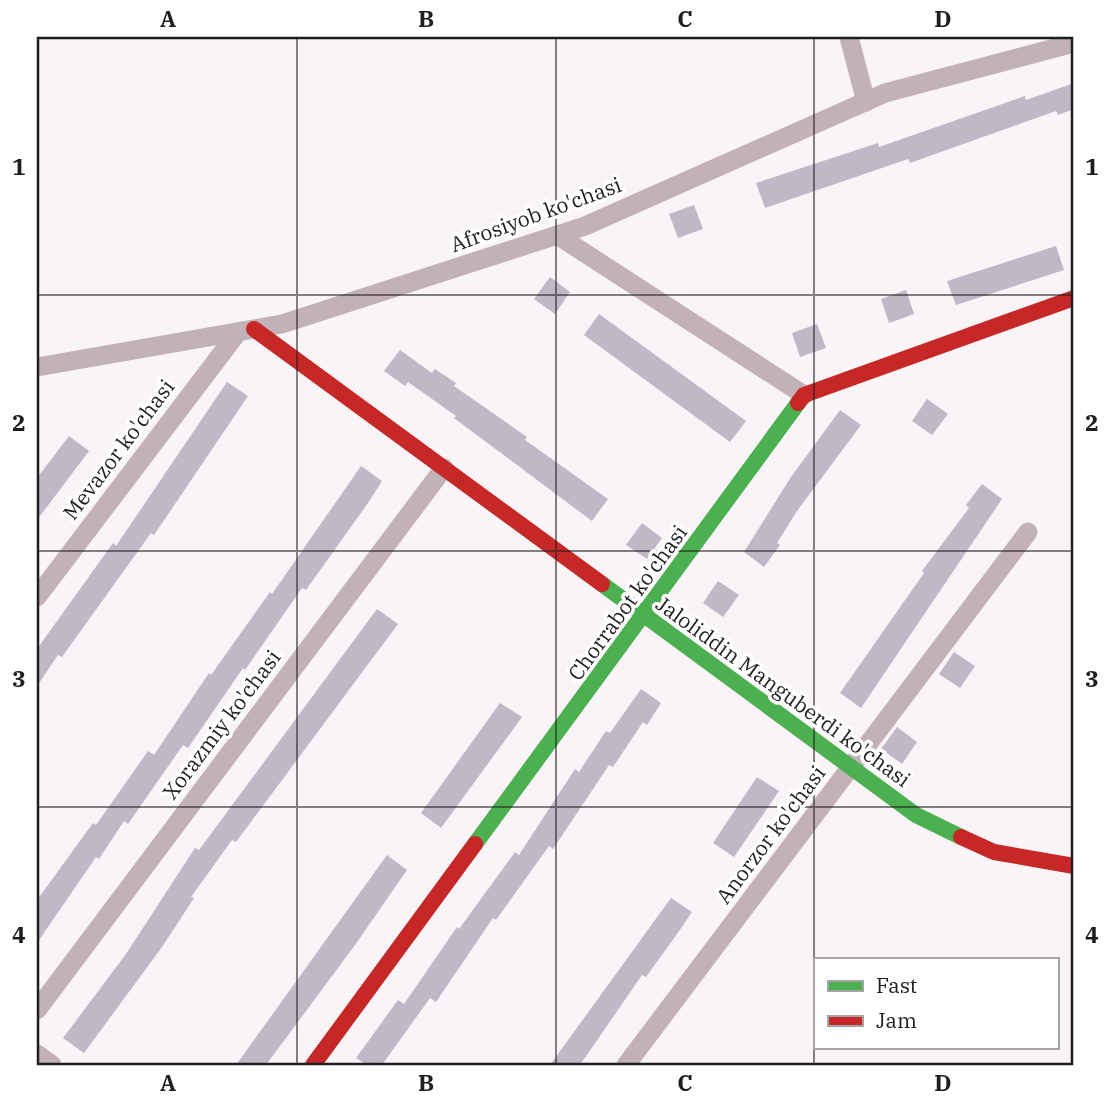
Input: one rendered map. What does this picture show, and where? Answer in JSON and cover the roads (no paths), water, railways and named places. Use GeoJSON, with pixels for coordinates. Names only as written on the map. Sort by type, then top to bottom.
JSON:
{"type":"FeatureCollection","features":[{"type":"Feature","properties":{"kind":"street"},"geometry":{"type":"LineString","coordinates":[[849,37],[866,102]]}},
{"type":"Feature","properties":{"kind":"street","name":"Afrosiyob ko'chasi"},"geometry":{"type":"LineString","coordinates":[[37,368],[282,324],[585,226],[885,93],[1074,43]]}},
{"type":"Feature","properties":{"kind":"street"},"geometry":{"type":"LineString","coordinates":[[557,235],[804,395],[1074,298]]}},
{"type":"Feature","properties":{"kind":"street","name":"Jaloliddin Manguberdi ko'chasi"},"geometry":{"type":"LineString","coordinates":[[246,330],[444,468],[916,815],[994,852],[1074,866]]}},
{"type":"Feature","properties":{"kind":"street","name":"Mevazor ko'chasi"},"geometry":{"type":"LineString","coordinates":[[37,597],[246,330]]}},
{"type":"Feature","properties":{"kind":"street","name":"Chorrabot ko'chasi"},"geometry":{"type":"LineString","coordinates":[[313,1065],[645,616],[804,395]]}},
{"type":"Feature","properties":{"kind":"street","name":"Xorazmiy ko'chasi"},"geometry":{"type":"LineString","coordinates":[[37,1010],[444,468]]}},
{"type":"Feature","properties":{"kind":"street","name":"Anorzor ko'chasi"},"geometry":{"type":"LineString","coordinates":[[626,1065],[1028,532]]}},
{"type":"Feature","properties":{"kind":"street"},"geometry":{"type":"LineString","coordinates":[[37,1054],[52,1065]]}}]}
